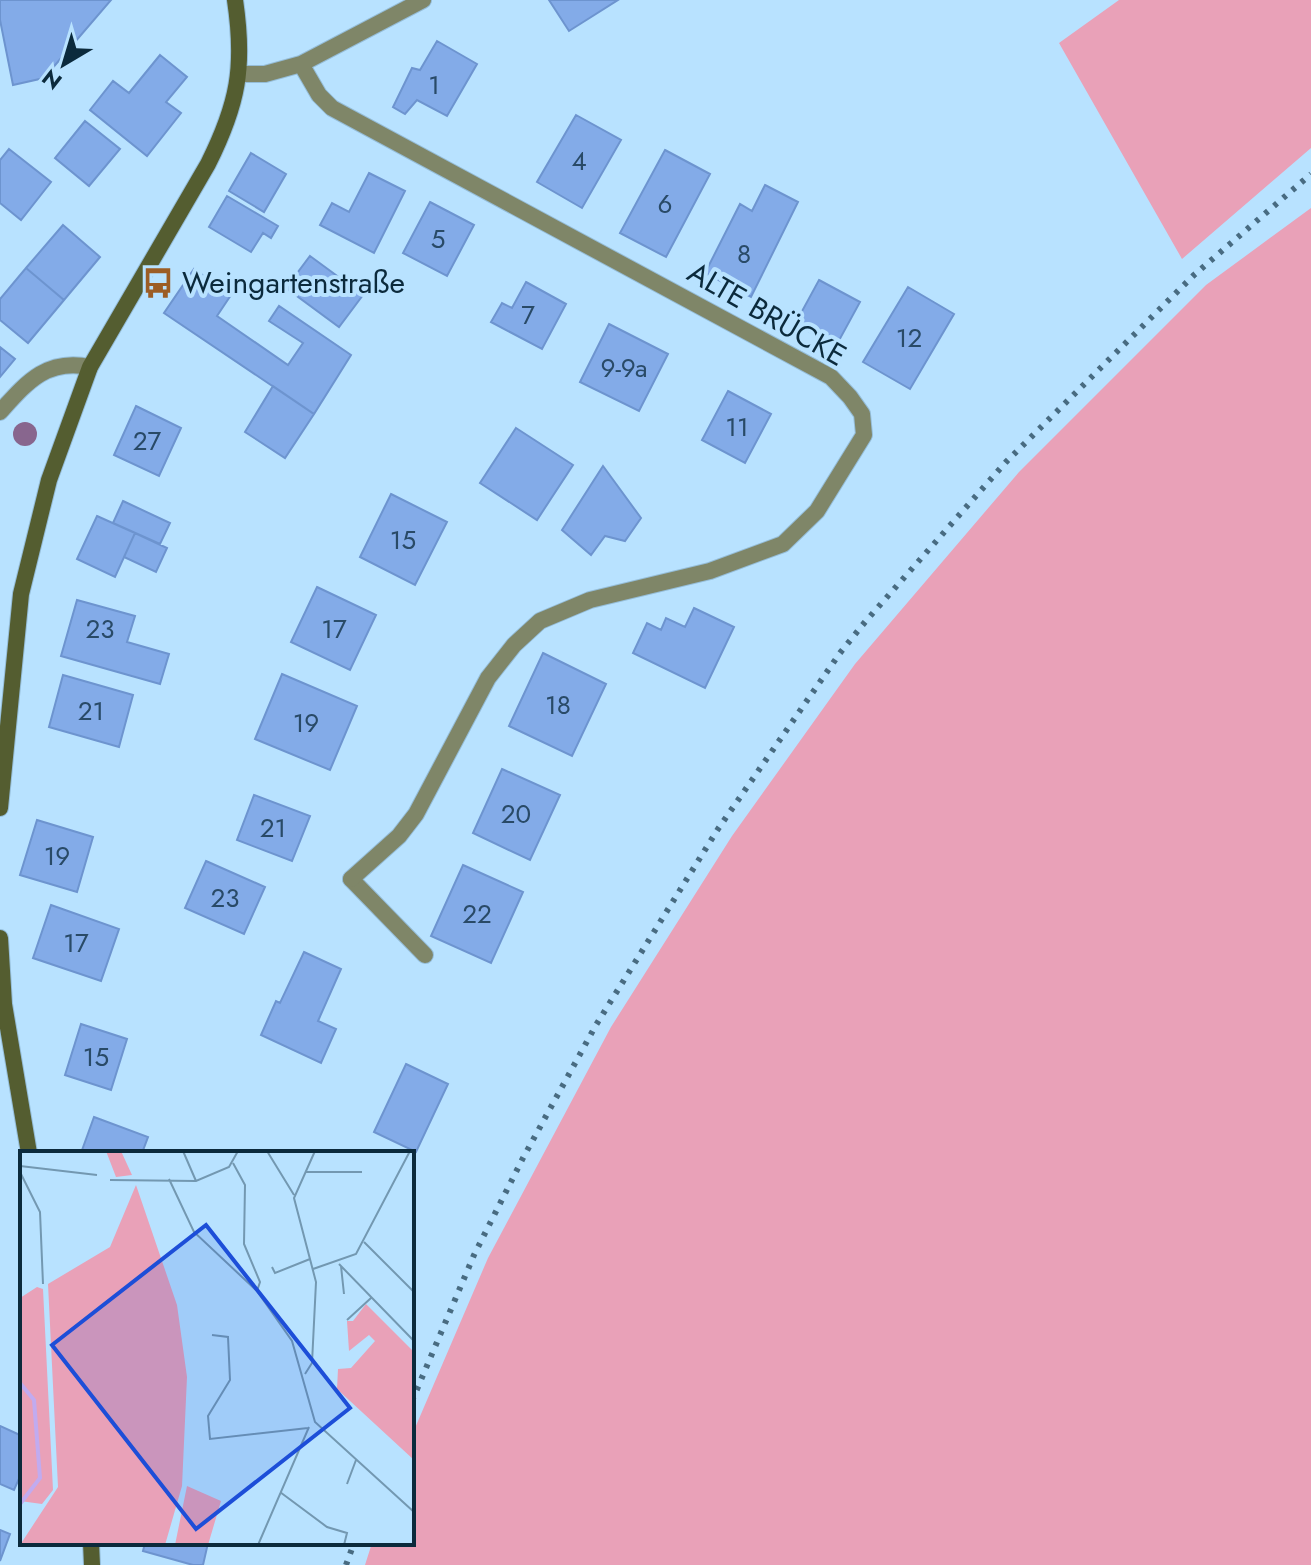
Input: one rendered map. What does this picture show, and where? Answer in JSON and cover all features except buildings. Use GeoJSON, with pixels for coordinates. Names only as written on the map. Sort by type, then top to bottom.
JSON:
{"type":"FeatureCollection","features":[{"type":"Feature","properties":{"kind":"street"},"geometry":{"type":"LineString","coordinates":[[0,808],[21,594],[49,480],[90,367],[225,131],[240,74],[235,0]]}},
{"type":"Feature","properties":{"kind":"street"},"geometry":{"type":"LineString","coordinates":[[240,74],[265,74],[301,64],[423,0]]}},
{"type":"Feature","properties":{"kind":"street","name":"ALTE BRÜCKE"},"geometry":{"type":"LineString","coordinates":[[301,64],[319,95],[332,108],[831,377],[862,414],[864,435],[817,511],[783,544],[710,571],[590,600],[540,621],[514,645],[488,678],[416,814],[399,836],[351,879],[425,955]]}},
{"type":"Feature","properties":{"kind":"street"},"geometry":{"type":"LineString","coordinates":[[0,412],[33,378],[50,367],[72,363],[90,367]]}},
{"type":"Feature","properties":{"kind":"street"},"geometry":{"type":"LineString","coordinates":[[0,938],[2,1005],[29,1151]]}},
{"type":"Feature","properties":{"kind":"street"},"geometry":{"type":"LineString","coordinates":[[91,1545],[92,1565]]}},
{"type":"Feature","properties":{"kind":"shaded area"},"geometry":{"type":"Polygon","coordinates":[[[1119,0],[1311,0],[1311,148],[1182,259],[1059,43],[1119,0]]]}},
{"type":"Feature","properties":{"kind":"shaded area"},"geometry":{"type":"Polygon","coordinates":[[[1311,208],[1311,1565],[365,1565],[371,1545],[414,1545],[414,1430],[488,1258],[611,1027],[732,836],[855,664],[1019,472],[1206,285],[1311,208]]]}},
{"type":"Feature","properties":{"kind":"railway"},"geometry":{"type":"LineString","coordinates":[[414,1396],[474,1255],[596,1025],[718,829],[840,653],[1006,462],[1194,275],[1311,174]]}},
{"type":"Feature","properties":{"kind":"railway"},"geometry":{"type":"LineString","coordinates":[[346,1565],[353,1545]]}},
{"type":"Feature","properties":{"kind":"place","name":"Weingartenstraße"},"geometry":{"type":"Point","coordinates":[158,283]}}]}
